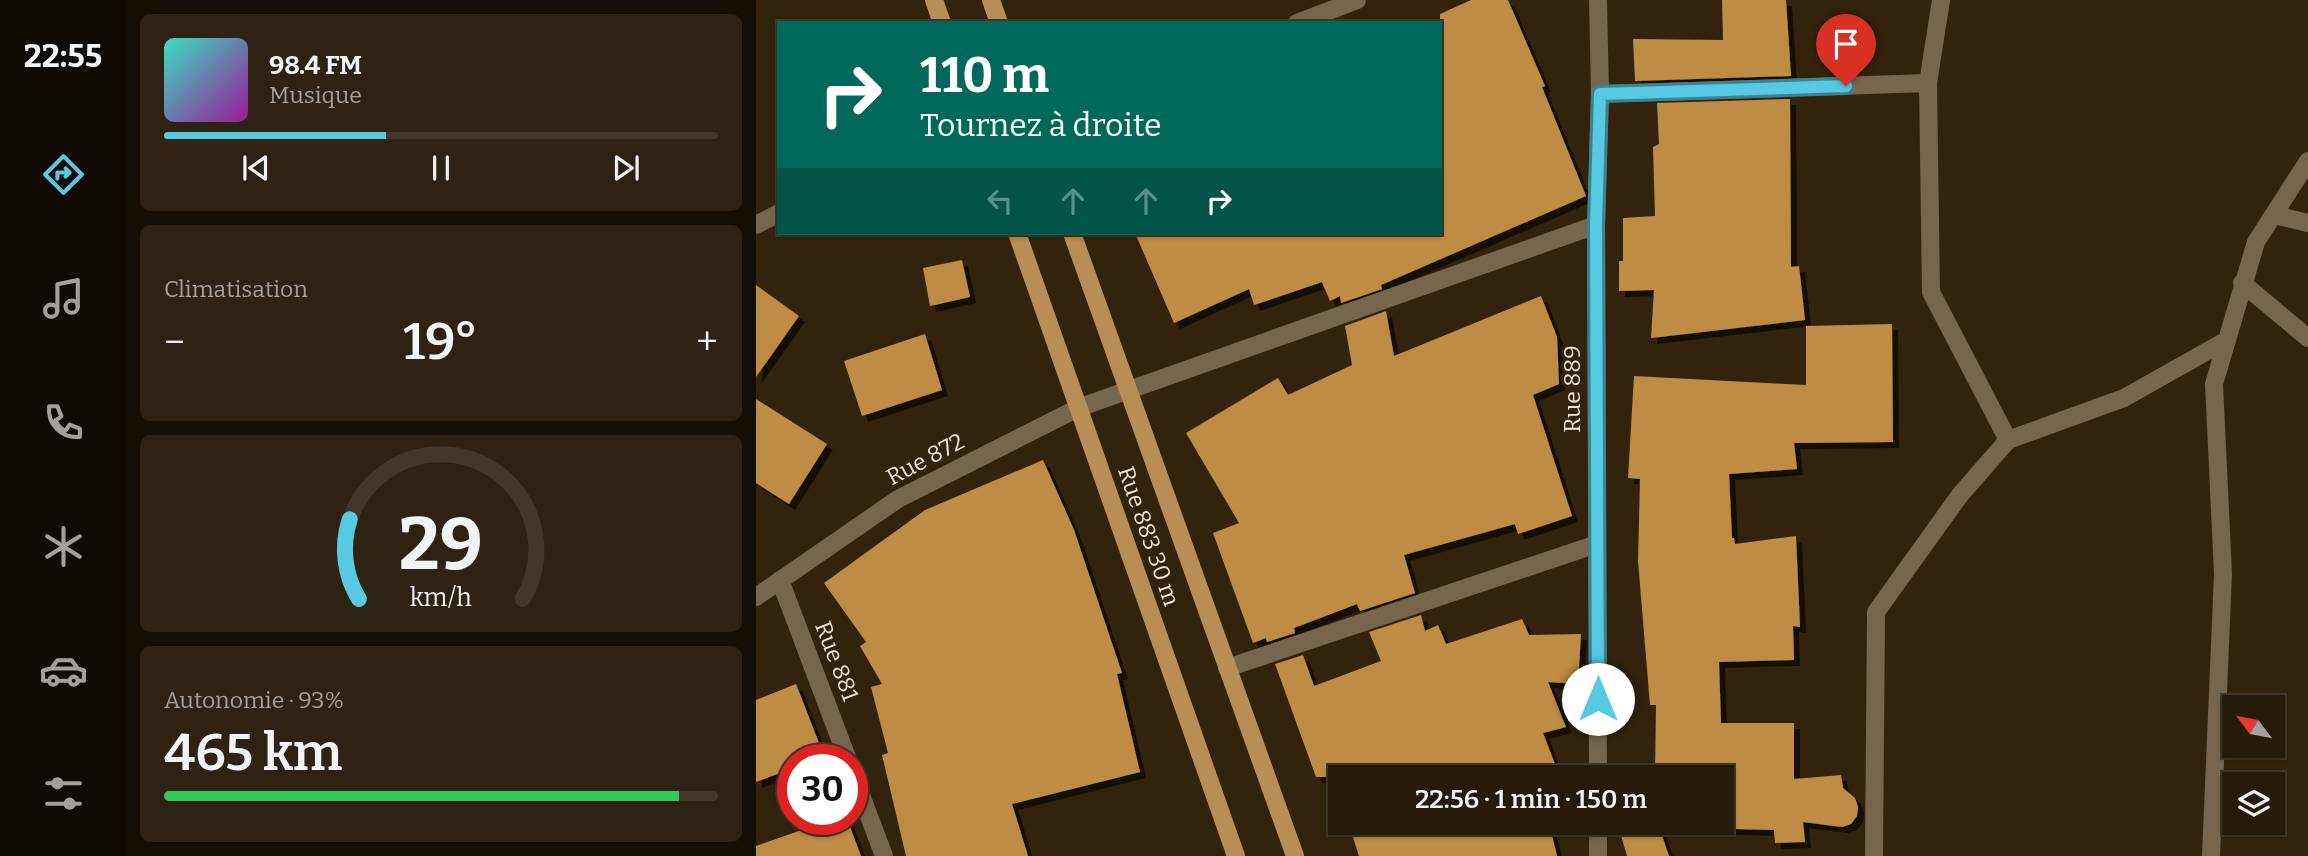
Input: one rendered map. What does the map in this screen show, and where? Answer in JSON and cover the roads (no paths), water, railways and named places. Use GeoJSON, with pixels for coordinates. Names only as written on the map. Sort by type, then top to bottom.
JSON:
{"type":"FeatureCollection","features":[{"type":"Feature","properties":{"kind":"main road"},"geometry":{"type":"LineString","coordinates":[[934,0],[941,21]]}},
{"type":"Feature","properties":{"kind":"main road"},"geometry":{"type":"LineString","coordinates":[[991,0],[998,21]]}},
{"type":"Feature","properties":{"kind":"main road","name":"Rue 883 30 m"},"geometry":{"type":"LineString","coordinates":[[1018,235],[1236,856]]}},
{"type":"Feature","properties":{"kind":"main road"},"geometry":{"type":"LineString","coordinates":[[1073,235],[1295,856]]}},
{"type":"Feature","properties":{"kind":"street"},"geometry":{"type":"LineString","coordinates":[[1302,21],[1357,0]]}},
{"type":"Feature","properties":{"kind":"street","name":"Rue 889"},"geometry":{"type":"LineString","coordinates":[[1598,0],[1598,765]]}},
{"type":"Feature","properties":{"kind":"street"},"geometry":{"type":"LineString","coordinates":[[1941,0],[1928,83],[1931,292],[2008,440]]}},
{"type":"Feature","properties":{"kind":"street"},"geometry":{"type":"LineString","coordinates":[[1600,94],[1928,83]]}},
{"type":"Feature","properties":{"kind":"street"},"geometry":{"type":"LineString","coordinates":[[2211,856],[2223,574],[2214,384],[2256,243],[2308,161]]}},
{"type":"Feature","properties":{"kind":"street"},"geometry":{"type":"LineString","coordinates":[[756,225],[777,214]]}},
{"type":"Feature","properties":{"kind":"street"},"geometry":{"type":"LineString","coordinates":[[2274,215],[2308,223]]}},
{"type":"Feature","properties":{"kind":"street","name":"Rue 872"},"geometry":{"type":"LineString","coordinates":[[756,597],[898,499],[1078,408],[1596,225]]}},
{"type":"Feature","properties":{"kind":"street"},"geometry":{"type":"LineString","coordinates":[[2242,283],[2308,338]]}},
{"type":"Feature","properties":{"kind":"street"},"geometry":{"type":"LineString","coordinates":[[1874,856],[1876,612],[1960,495],[2008,440],[2124,398],[2227,340]]}},
{"type":"Feature","properties":{"kind":"street"},"geometry":{"type":"LineString","coordinates":[[1227,668],[1597,544]]}},
{"type":"Feature","properties":{"kind":"street","name":"Rue 881"},"geometry":{"type":"LineString","coordinates":[[780,580],[842,744]]}},
{"type":"Feature","properties":{"kind":"street"},"geometry":{"type":"LineString","coordinates":[[868,814],[884,856]]}},
{"type":"Feature","properties":{"kind":"street"},"geometry":{"type":"LineString","coordinates":[[1598,835],[1598,856]]}}]}
